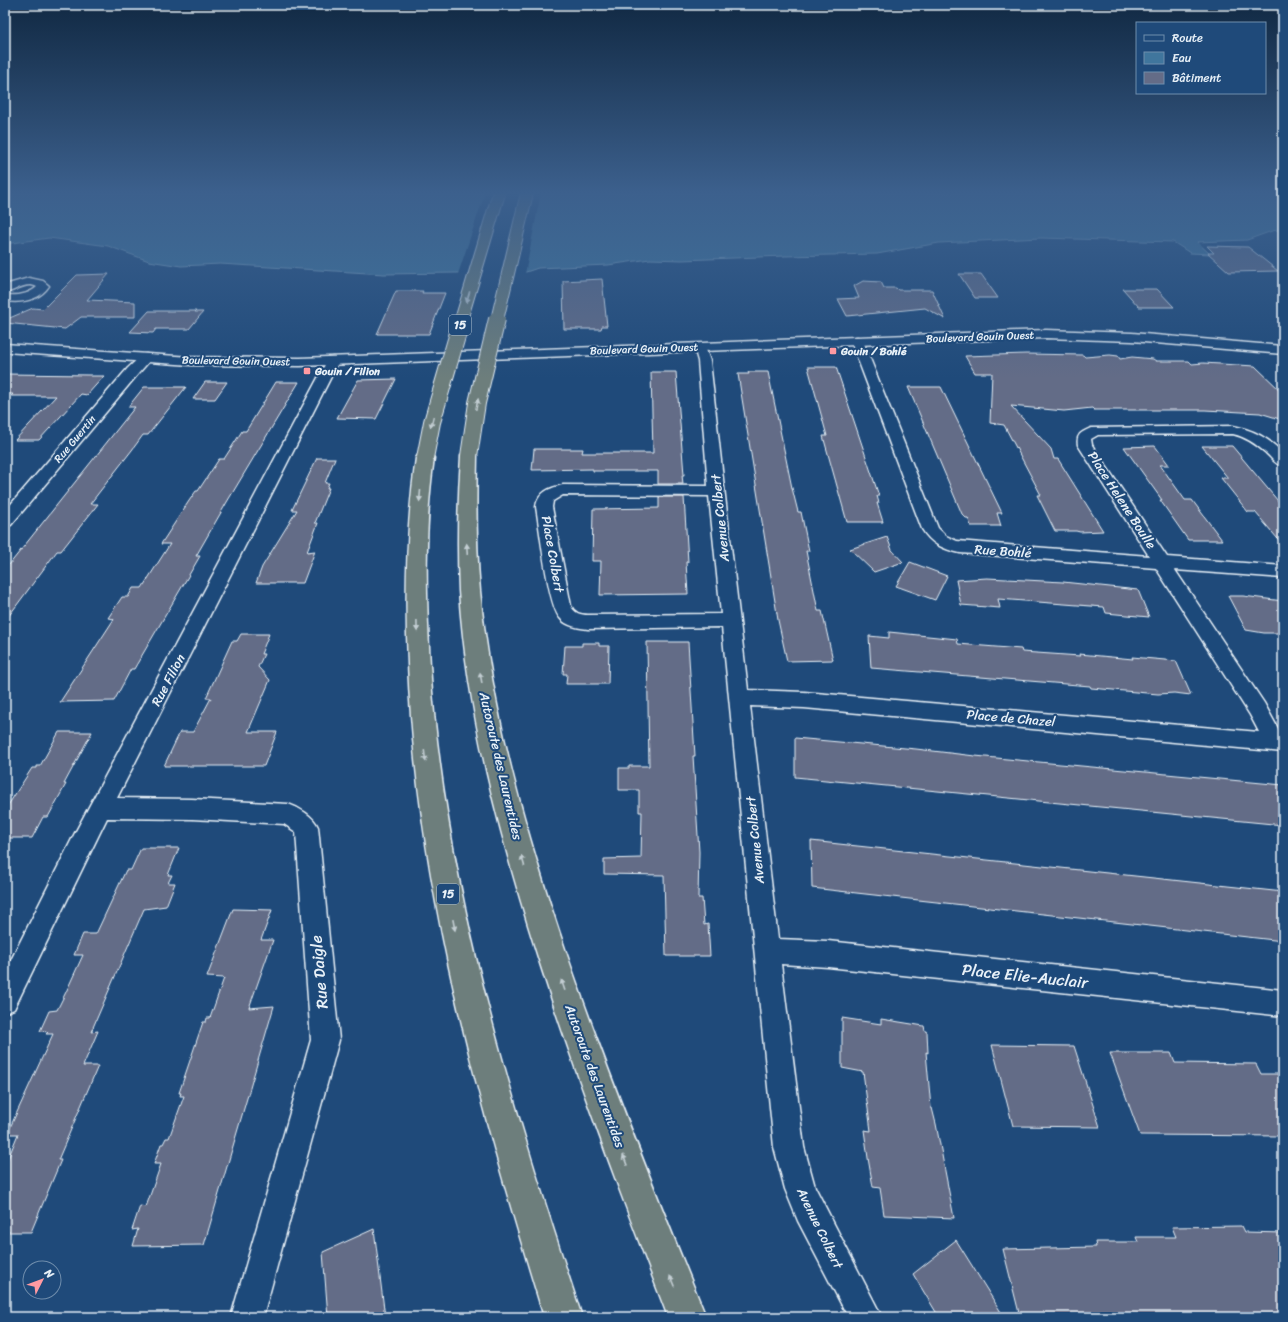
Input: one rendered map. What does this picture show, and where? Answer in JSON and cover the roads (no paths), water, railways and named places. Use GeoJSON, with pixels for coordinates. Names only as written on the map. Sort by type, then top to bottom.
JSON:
{"type":"FeatureCollection","features":[{"type":"Feature","properties":{"kind":"highway","name":"15"},"geometry":{"type":"LineString","coordinates":[[481,255],[441,388],[425,458],[418,523],[416,569],[417,651],[422,720],[432,807],[456,936],[496,1097],[563,1317]]}},
{"type":"Feature","properties":{"kind":"highway","name":"Autoroute des Laurentides"},"geometry":{"type":"LineString","coordinates":[[512,255],[478,399],[469,456],[467,528],[473,625],[488,713],[514,826],[536,905],[586,1054],[687,1317]]}},
{"type":"Feature","properties":{"kind":"street","name":"Boulevard Gouin Ouest"},"geometry":{"type":"LineString","coordinates":[[5,348],[146,358],[242,362],[334,361],[1065,334],[1132,337],[1283,350]]}},
{"type":"Feature","properties":{"kind":"street","name":"Rue Bohlé"},"geometry":{"type":"LineString","coordinates":[[856,341],[930,529],[938,539],[948,544],[965,548],[1283,572]]}},
{"type":"Feature","properties":{"kind":"street","name":"Avenue Colbert"},"geometry":{"type":"LineString","coordinates":[[700,347],[704,361],[716,491],[785,1127],[793,1168],[800,1189],[812,1217],[866,1317]]}},
{"type":"Feature","properties":{"kind":"street","name":"Rue Guertin"},"geometry":{"type":"LineString","coordinates":[[5,521],[133,371],[146,358]]}},
{"type":"Feature","properties":{"kind":"street","name":"Rue Filion"},"geometry":{"type":"LineString","coordinates":[[5,1000],[83,840],[334,361]]}},
{"type":"Feature","properties":{"kind":"street","name":"Place Helene Boulle"},"geometry":{"type":"LineString","coordinates":[[1279,743],[1086,445],[1084,439],[1086,435],[1092,432],[1103,431],[1239,431],[1260,439],[1283,462]]}},
{"type":"Feature","properties":{"kind":"street","name":"Place Colbert"},"geometry":{"type":"LineString","coordinates":[[716,491],[563,490],[554,493],[547,498],[544,507],[562,606],[566,614],[572,619],[588,622],[731,620]]}},
{"type":"Feature","properties":{"kind":"street","name":"Place de Chazel"},"geometry":{"type":"LineString","coordinates":[[739,698],[804,700],[1279,743]]}},
{"type":"Feature","properties":{"kind":"street","name":"Rue Daigle"},"geometry":{"type":"LineString","coordinates":[[100,808],[192,809],[288,814],[307,826],[325,1040],[247,1317]]}},
{"type":"Feature","properties":{"kind":"street","name":"Place Elie-Auclair"},"geometry":{"type":"LineString","coordinates":[[767,951],[828,954],[1283,1003]]}},
{"type":"Feature","properties":{"kind":"water"},"geometry":{"type":"Polygon","coordinates":[[[132,255],[845,255],[682,260],[650,259],[608,265],[538,268],[526,272],[384,274],[220,264],[181,266],[149,261],[132,255]]]}},
{"type":"Feature","properties":{"kind":"place","name":"Gouin / Bohlé"},"geometry":{"type":"Point","coordinates":[833,351]}},
{"type":"Feature","properties":{"kind":"place","name":"Gouin / Filion"},"geometry":{"type":"Point","coordinates":[307,371]}}]}
